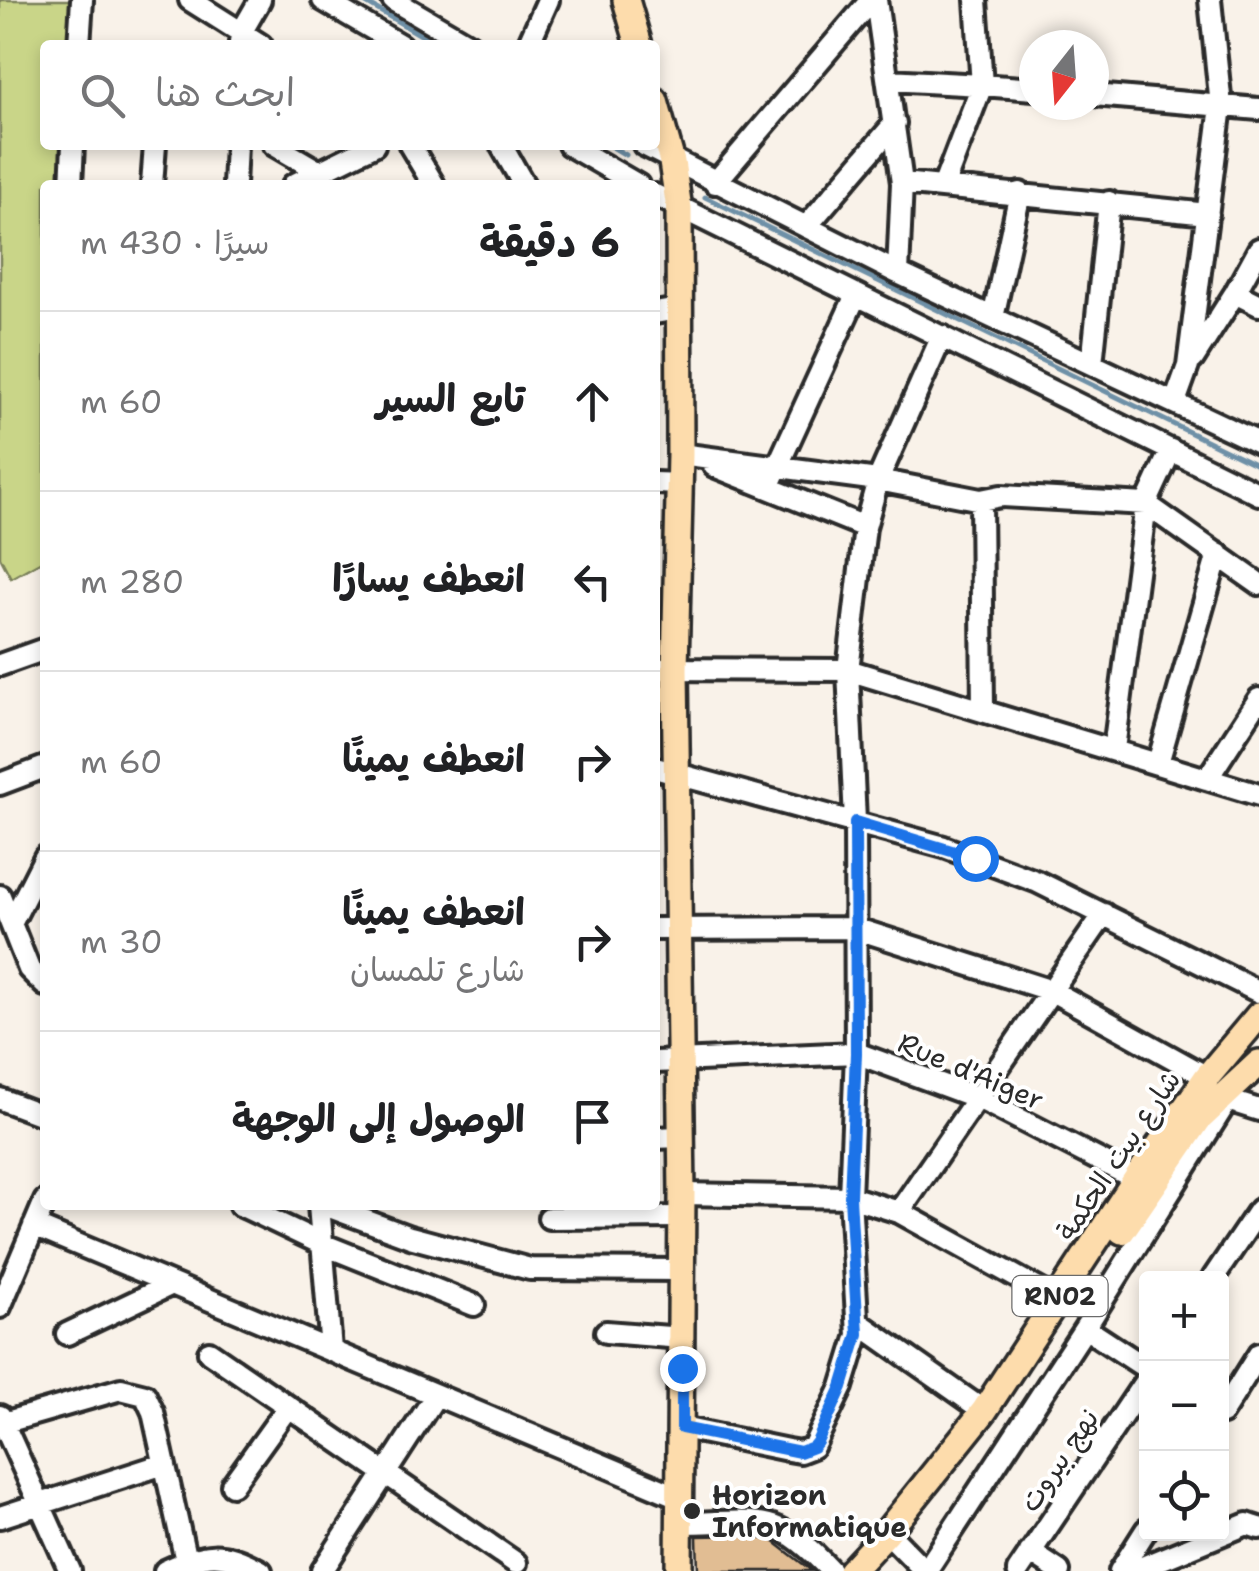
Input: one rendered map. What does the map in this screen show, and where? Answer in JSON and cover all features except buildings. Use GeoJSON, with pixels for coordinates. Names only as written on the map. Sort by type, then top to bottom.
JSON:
{"type":"FeatureCollection","features":[{"type":"Feature","properties":{"kind":"main road"},"geometry":{"type":"LineString","coordinates":[[626,0],[638,40]]}},
{"type":"Feature","properties":{"kind":"main road"},"geometry":{"type":"LineString","coordinates":[[660,119],[680,209],[666,311],[680,454],[667,483],[665,669],[668,1138],[682,1206],[679,1571]]}},
{"type":"Feature","properties":{"kind":"main road","name":"شارع بيت الحكمة"},"geometry":{"type":"LineString","coordinates":[[868,1571],[984,1412],[1207,1077],[1259,1015]]}},
{"type":"Feature","properties":{"kind":"main road","name":"شارع بيت الحكمة"},"geometry":{"type":"LineString","coordinates":[[851,1571],[891,1537],[993,1421],[1199,1119],[1259,1063]]}},
{"type":"Feature","properties":{"kind":"street"},"geometry":{"type":"LineString","coordinates":[[79,40],[82,0]]}},
{"type":"Feature","properties":{"kind":"street"},"geometry":{"type":"LineString","coordinates":[[190,0],[240,39],[260,0]]}},
{"type":"Feature","properties":{"kind":"street"},"geometry":{"type":"LineString","coordinates":[[323,0],[391,40]]}},
{"type":"Feature","properties":{"kind":"street"},"geometry":{"type":"LineString","coordinates":[[392,0],[461,40]]}},
{"type":"Feature","properties":{"kind":"street"},"geometry":{"type":"LineString","coordinates":[[530,40],[548,0]]}},
{"type":"Feature","properties":{"kind":"street"},"geometry":{"type":"LineString","coordinates":[[874,0],[902,183],[898,273]]}},
{"type":"Feature","properties":{"kind":"street"},"geometry":{"type":"LineString","coordinates":[[715,183],[874,0]]}},
{"type":"Feature","properties":{"kind":"street"},"geometry":{"type":"LineString","coordinates":[[943,186],[982,84],[976,0]]}},
{"type":"Feature","properties":{"kind":"street"},"geometry":{"type":"LineString","coordinates":[[1176,402],[1188,366],[1221,106],[1210,0]]}},
{"type":"Feature","properties":{"kind":"street"},"geometry":{"type":"LineString","coordinates":[[888,80],[1019,88]]}},
{"type":"Feature","properties":{"kind":"street"},"geometry":{"type":"LineString","coordinates":[[1109,95],[1259,109]]}},
{"type":"Feature","properties":{"kind":"street"},"geometry":{"type":"LineString","coordinates":[[806,227],[895,123]]}},
{"type":"Feature","properties":{"kind":"street"},"geometry":{"type":"LineString","coordinates":[[70,180],[73,150]]}},
{"type":"Feature","properties":{"kind":"street"},"geometry":{"type":"LineString","coordinates":[[152,180],[155,150]]}},
{"type":"Feature","properties":{"kind":"street"},"geometry":{"type":"LineString","coordinates":[[234,180],[236,150]]}},
{"type":"Feature","properties":{"kind":"street"},"geometry":{"type":"LineString","coordinates":[[283,150],[320,172]]}},
{"type":"Feature","properties":{"kind":"street"},"geometry":{"type":"LineString","coordinates":[[303,180],[364,150]]}},
{"type":"Feature","properties":{"kind":"street"},"geometry":{"type":"LineString","coordinates":[[413,150],[431,180]]}},
{"type":"Feature","properties":{"kind":"street"},"geometry":{"type":"LineString","coordinates":[[505,150],[521,180]]}},
{"type":"Feature","properties":{"kind":"street"},"geometry":{"type":"LineString","coordinates":[[578,150],[629,180]]}},
{"type":"Feature","properties":{"kind":"street"},"geometry":{"type":"LineString","coordinates":[[652,150],[898,273],[1259,442]]}},
{"type":"Feature","properties":{"kind":"street"},"geometry":{"type":"LineString","coordinates":[[902,183],[1208,214]]}},
{"type":"Feature","properties":{"kind":"street"},"geometry":{"type":"LineString","coordinates":[[993,318],[1020,193]]}},
{"type":"Feature","properties":{"kind":"street"},"geometry":{"type":"LineString","coordinates":[[660,198],[1259,494]]}},
{"type":"Feature","properties":{"kind":"street"},"geometry":{"type":"LineString","coordinates":[[1092,364],[1109,202]]}},
{"type":"Feature","properties":{"kind":"street"},"geometry":{"type":"LineString","coordinates":[[1188,366],[1236,293],[1259,249]]}},
{"type":"Feature","properties":{"kind":"street"},"geometry":{"type":"LineString","coordinates":[[1236,293],[1259,305]]}},
{"type":"Feature","properties":{"kind":"street"},"geometry":{"type":"LineString","coordinates":[[772,476],[856,295]]}},
{"type":"Feature","properties":{"kind":"street"},"geometry":{"type":"LineString","coordinates":[[682,1428],[800,1452],[813,1447],[857,1347],[859,1324],[850,1197],[856,1053],[855,822],[848,670],[865,527],[878,480],[942,336]]}},
{"type":"Feature","properties":{"kind":"street"},"geometry":{"type":"LineString","coordinates":[[1114,749],[1146,504],[1170,450]]}},
{"type":"Feature","properties":{"kind":"street"},"geometry":{"type":"LineString","coordinates":[[680,454],[772,476],[878,480],[981,500],[1002,496],[1146,504],[1259,584]]}},
{"type":"Feature","properties":{"kind":"street"},"geometry":{"type":"LineString","coordinates":[[772,476],[865,527]]}},
{"type":"Feature","properties":{"kind":"street"},"geometry":{"type":"LineString","coordinates":[[981,500],[983,710]]}},
{"type":"Feature","properties":{"kind":"street"},"geometry":{"type":"LineString","coordinates":[[1158,763],[1218,554]]}},
{"type":"Feature","properties":{"kind":"street"},"geometry":{"type":"LineString","coordinates":[[0,665],[40,651]]}},
{"type":"Feature","properties":{"kind":"street"},"geometry":{"type":"LineString","coordinates":[[665,669],[848,670],[1259,795]]}},
{"type":"Feature","properties":{"kind":"street"},"geometry":{"type":"LineString","coordinates":[[1206,778],[1259,699]]}},
{"type":"Feature","properties":{"kind":"street"},"geometry":{"type":"LineString","coordinates":[[0,784],[40,769]]}},
{"type":"Feature","properties":{"kind":"street"},"geometry":{"type":"LineString","coordinates":[[666,770],[944,846],[1038,882],[1259,992]]}},
{"type":"Feature","properties":{"kind":"street"},"geometry":{"type":"LineString","coordinates":[[12,924],[40,867]]}},
{"type":"Feature","properties":{"kind":"street"},"geometry":{"type":"LineString","coordinates":[[0,896],[15,942],[29,970],[40,981]]}},
{"type":"Feature","properties":{"kind":"street"},"geometry":{"type":"LineString","coordinates":[[899,1212],[1104,914]]}},
{"type":"Feature","properties":{"kind":"street"},"geometry":{"type":"LineString","coordinates":[[666,929],[854,928],[1052,992],[1207,1077]]}},
{"type":"Feature","properties":{"kind":"street","name":"Rue d'Aiger"},"geometry":{"type":"LineString","coordinates":[[667,1062],[856,1053],[978,1098],[1136,1179]]}},
{"type":"Feature","properties":{"kind":"street"},"geometry":{"type":"LineString","coordinates":[[891,1537],[925,1571],[1086,1328],[1232,1092],[1259,1110]]}},
{"type":"Feature","properties":{"kind":"street"},"geometry":{"type":"LineString","coordinates":[[0,1099],[40,1114]]}},
{"type":"Feature","properties":{"kind":"street"},"geometry":{"type":"LineString","coordinates":[[660,1208],[850,1197],[899,1212],[1058,1300]]}},
{"type":"Feature","properties":{"kind":"street"},"geometry":{"type":"LineString","coordinates":[[0,1307],[41,1210]]}},
{"type":"Feature","properties":{"kind":"street"},"geometry":{"type":"LineString","coordinates":[[251,1210],[322,1244],[474,1305]]}},
{"type":"Feature","properties":{"kind":"street"},"geometry":{"type":"LineString","coordinates":[[321,1210],[331,1350]]}},
{"type":"Feature","properties":{"kind":"street"},"geometry":{"type":"LineString","coordinates":[[335,1210],[410,1237],[530,1270],[681,1270]]}},
{"type":"Feature","properties":{"kind":"street"},"geometry":{"type":"LineString","coordinates":[[549,1218],[638,1210]]}},
{"type":"Feature","properties":{"kind":"street"},"geometry":{"type":"LineString","coordinates":[[1219,1271],[1259,1210]]}},
{"type":"Feature","properties":{"kind":"street"},"geometry":{"type":"LineString","coordinates":[[34,1226],[679,1497]]}},
{"type":"Feature","properties":{"kind":"street"},"geometry":{"type":"LineString","coordinates":[[67,1334],[172,1284]]}},
{"type":"Feature","properties":{"kind":"street"},"geometry":{"type":"LineString","coordinates":[[859,1324],[984,1412]]}},
{"type":"Feature","properties":{"kind":"street"},"geometry":{"type":"LineString","coordinates":[[1086,1328],[1139,1363]]}},
{"type":"Feature","properties":{"kind":"street"},"geometry":{"type":"LineString","coordinates":[[606,1332],[682,1338]]}},
{"type":"Feature","properties":{"kind":"street"},"geometry":{"type":"LineString","coordinates":[[210,1352],[516,1563]]}},
{"type":"Feature","properties":{"kind":"street"},"geometry":{"type":"LineString","coordinates":[[1229,1401],[1259,1354]]}},
{"type":"Feature","properties":{"kind":"street"},"geometry":{"type":"LineString","coordinates":[[70,1571],[1,1420],[130,1389],[146,1395],[150,1402],[186,1561]]}},
{"type":"Feature","properties":{"kind":"street","name":"نهج بيروت"},"geometry":{"type":"LineString","coordinates":[[1018,1571],[1139,1390]]}},
{"type":"Feature","properties":{"kind":"street"},"geometry":{"type":"LineString","coordinates":[[322,1571],[436,1395]]}},
{"type":"Feature","properties":{"kind":"street"},"geometry":{"type":"LineString","coordinates":[[232,1485],[288,1407]]}},
{"type":"Feature","properties":{"kind":"street"},"geometry":{"type":"LineString","coordinates":[[0,1517],[164,1464]]}},
{"type":"Feature","properties":{"kind":"street"},"geometry":{"type":"LineString","coordinates":[[1133,1571],[1255,1519]]}},
{"type":"Feature","properties":{"kind":"street"},"geometry":{"type":"LineString","coordinates":[[680,1523],[770,1523],[801,1542],[831,1571]]}},
{"type":"Feature","properties":{"kind":"street"},"geometry":{"type":"LineString","coordinates":[[1120,1571],[1139,1541]]}},
{"type":"Feature","properties":{"kind":"street"},"geometry":{"type":"LineString","coordinates":[[1030,1552],[1059,1571]]}},
{"type":"Feature","properties":{"kind":"street"},"geometry":{"type":"LineString","coordinates":[[165,1571],[186,1561],[225,1554],[261,1571]]}},
{"type":"Feature","properties":{"kind":"green space"},"geometry":{"type":"Polygon","coordinates":[[[0,0],[75,0],[72,40],[40,40],[40,150],[67,150],[65,180],[40,180],[40,562],[11,578],[0,557],[0,0]]]}},
{"type":"Feature","properties":{"kind":"waterway"},"geometry":{"type":"LineString","coordinates":[[361,0],[429,40]]}},
{"type":"Feature","properties":{"kind":"waterway"},"geometry":{"type":"LineString","coordinates":[[618,150],[626,155]]}},
{"type":"Feature","properties":{"kind":"waterway"},"geometry":{"type":"LineString","coordinates":[[705,197],[1259,466]]}},
{"type":"Feature","properties":{"kind":"place","name":"Horizon Informatique"},"geometry":{"type":"Point","coordinates":[692,1511]}},
{"type":"Feature","properties":{"kind":"route"},"geometry":{"type":"LineString","coordinates":[[682,1368],[682,1428],[800,1452],[817,1442],[857,1347],[859,1324],[850,1197],[856,1053],[855,822],[975,858]]}}]}
